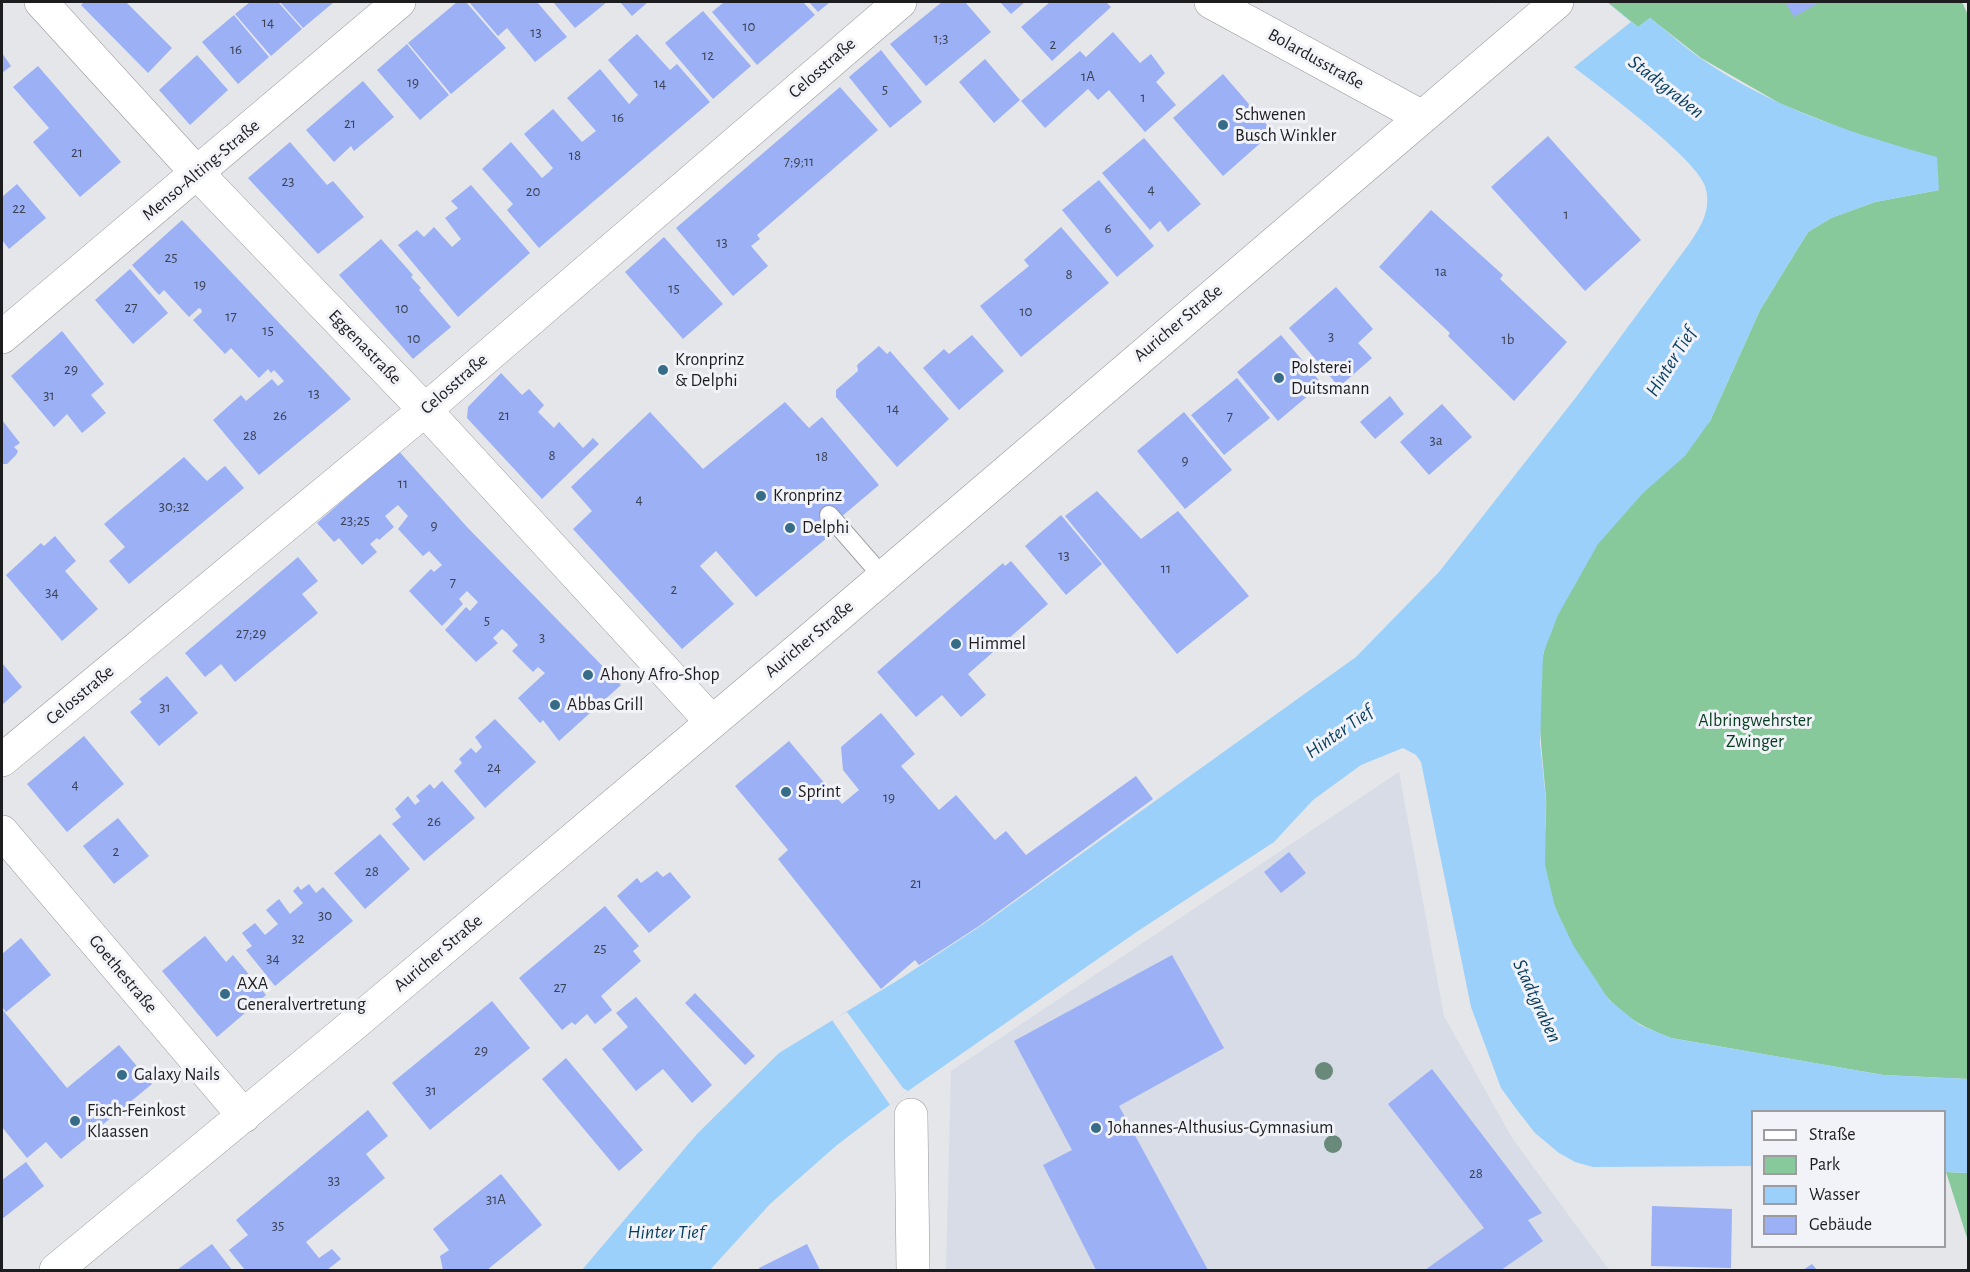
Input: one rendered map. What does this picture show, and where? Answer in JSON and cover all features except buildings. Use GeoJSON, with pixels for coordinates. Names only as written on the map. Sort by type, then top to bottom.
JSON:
{"type":"FeatureCollection","features":[{"type":"Feature","properties":{"kind":"street","name":"Eggenastraße"},"geometry":{"type":"LineString","coordinates":[[41,2],[197,173],[424,410],[711,721]]}},
{"type":"Feature","properties":{"kind":"street","name":"Menso-Alting-Straße"},"geometry":{"type":"LineString","coordinates":[[2,337],[399,2]]}},
{"type":"Feature","properties":{"kind":"street","name":"Celosstraße"},"geometry":{"type":"LineString","coordinates":[[2,760],[424,410],[900,2]]}},
{"type":"Feature","properties":{"kind":"street","name":"Bolardusstraße"},"geometry":{"type":"LineString","coordinates":[[1211,2],[1422,117]]}},
{"type":"Feature","properties":{"kind":"street","name":"Auricher Straße"},"geometry":{"type":"LineString","coordinates":[[56,1270],[244,1116],[883,577],[1557,2]]}},
{"type":"Feature","properties":{"kind":"street","name":"Goethestraße"},"geometry":{"type":"LineString","coordinates":[[2,832],[244,1116]]}},
{"type":"Feature","properties":{"kind":"street"},"geometry":{"type":"LineString","coordinates":[[911,1115],[913,1270]]}},
{"type":"Feature","properties":{"kind":"lane"},"geometry":{"type":"LineString","coordinates":[[829,515],[883,577]]}},
{"type":"Feature","properties":{"kind":"shaded area"},"geometry":{"type":"Polygon","coordinates":[[[1399,772],[1444,1016],[1512,1138],[1609,1270],[946,1270],[951,1071],[1399,772]]]}},
{"type":"Feature","properties":{"kind":"green space","name":"Albringwehrster Zwinger"},"geometry":{"type":"Polygon","coordinates":[[[1607,2],[1962,2],[1968,15],[1968,1079],[1883,1075],[1671,1038],[1658,1033],[1628,1016],[1609,1000],[1596,984],[1572,945],[1554,903],[1545,865],[1546,797],[1540,726],[1540,691],[1543,656],[1547,641],[1569,591],[1607,530],[1710,421],[1760,310],[1808,232],[1831,218],[1875,202],[1939,190],[1856,134],[1781,104],[1701,58],[1650,18],[1638,27],[1607,2]]]}},
{"type":"Feature","properties":{"kind":"green space"},"geometry":{"type":"Polygon","coordinates":[[[1946,1172],[1968,1173],[1968,1241],[1946,1172]]]}},
{"type":"Feature","properties":{"kind":"water"},"geometry":{"type":"Polygon","coordinates":[[[1485,2],[1607,2],[1638,27],[1650,18],[1687,49],[1727,76],[1785,105],[1845,129],[1937,157],[1939,190],[1875,202],[1831,218],[1808,232],[1760,310],[1710,421],[1685,456],[1643,493],[1598,544],[1558,615],[1543,654],[1540,743],[1546,800],[1545,865],[1555,907],[1573,945],[1609,1000],[1640,1025],[1671,1038],[1883,1075],[1968,1079],[1968,1173],[1946,1172],[1946,1110],[1751,1110],[1751,1166],[1593,1167],[1575,1162],[1559,1153],[1535,1133],[1501,1088],[1471,1007],[1421,762],[1416,755],[1403,748],[1361,765],[1313,800],[1274,842],[1138,931],[908,1091],[837,1145],[770,1204],[710,1270],[582,1270],[697,1134],[779,1053],[903,977],[982,925],[1356,657],[1439,572],[1577,396],[1689,244],[1702,223],[1706,209],[1705,186],[1694,169],[1640,119],[1569,63],[1485,2]]]}},
{"type":"Feature","properties":{"kind":"pier"},"geometry":{"type":"Polygon","coordinates":[[[1485,2],[1607,2],[1631,22],[1573,68],[1485,2]]]}},
{"type":"Feature","properties":{"kind":"pier"},"geometry":{"type":"Polygon","coordinates":[[[847,1012],[903,1088],[908,1091],[890,1105],[832,1020],[847,1012]]]}},
{"type":"Feature","properties":{"kind":"place","name":"Schwenen Busch Winkler"},"geometry":{"type":"Point","coordinates":[1223,125]}},
{"type":"Feature","properties":{"kind":"place","name":"Kronprinz & Delphi"},"geometry":{"type":"Point","coordinates":[663,370]}},
{"type":"Feature","properties":{"kind":"place","name":"Polsterei Duitsmann"},"geometry":{"type":"Point","coordinates":[1279,378]}},
{"type":"Feature","properties":{"kind":"place","name":"Kronprinz"},"geometry":{"type":"Point","coordinates":[761,496]}},
{"type":"Feature","properties":{"kind":"place","name":"Delphi"},"geometry":{"type":"Point","coordinates":[790,528]}},
{"type":"Feature","properties":{"kind":"place","name":"Himmel"},"geometry":{"type":"Point","coordinates":[956,644]}},
{"type":"Feature","properties":{"kind":"place","name":"Ahony Afro-Shop"},"geometry":{"type":"Point","coordinates":[588,675]}},
{"type":"Feature","properties":{"kind":"place","name":"Abbas Grill"},"geometry":{"type":"Point","coordinates":[555,705]}},
{"type":"Feature","properties":{"kind":"place","name":"Sprint"},"geometry":{"type":"Point","coordinates":[786,792]}},
{"type":"Feature","properties":{"kind":"place","name":"AXA Generalvertretung"},"geometry":{"type":"Point","coordinates":[225,994]}},
{"type":"Feature","properties":{"kind":"place","name":"Galaxy Nails"},"geometry":{"type":"Point","coordinates":[122,1075]}},
{"type":"Feature","properties":{"kind":"place","name":"Fisch-Feinkost Klaassen"},"geometry":{"type":"Point","coordinates":[75,1121]}},
{"type":"Feature","properties":{"kind":"place","name":"Johannes-Althusius-Gymnasium"},"geometry":{"type":"Point","coordinates":[1096,1128]}},
{"type":"Feature","properties":{"kind":"water label","name":"Stadtgraben"},"geometry":{"type":"Point","coordinates":[1666,87]}},
{"type":"Feature","properties":{"kind":"water label","name":"Hinter Tief"},"geometry":{"type":"Point","coordinates":[1671,362]}},
{"type":"Feature","properties":{"kind":"water label","name":"Hinter Tief"},"geometry":{"type":"Point","coordinates":[1339,732]}},
{"type":"Feature","properties":{"kind":"water label","name":"Stadtgraben"},"geometry":{"type":"Point","coordinates":[1537,1001]}},
{"type":"Feature","properties":{"kind":"water label","name":"Hinter Tief"},"geometry":{"type":"Point","coordinates":[666,1232]}}]}
